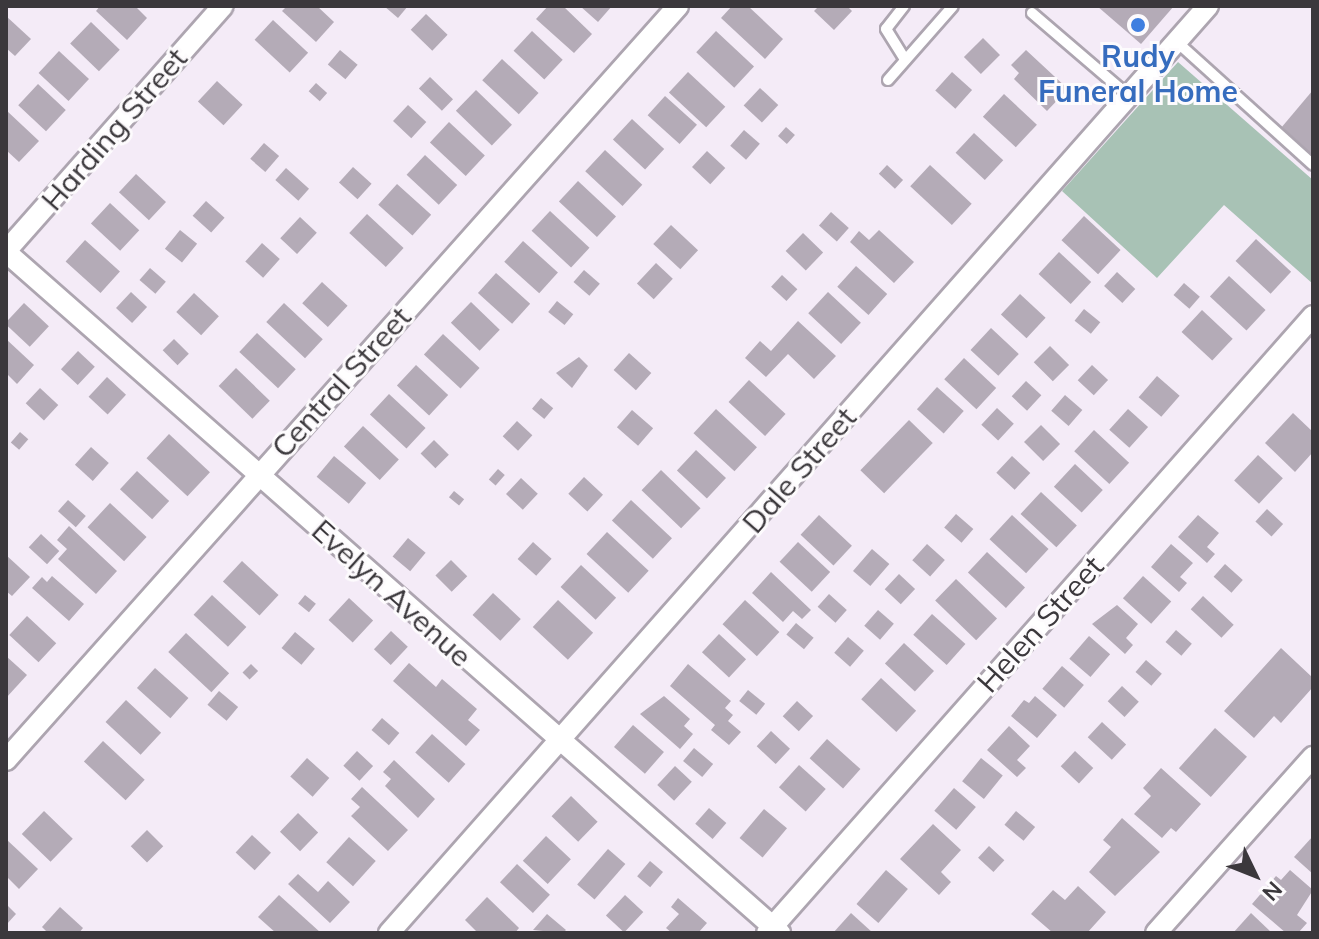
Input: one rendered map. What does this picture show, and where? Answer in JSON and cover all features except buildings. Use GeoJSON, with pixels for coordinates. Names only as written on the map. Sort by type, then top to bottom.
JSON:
{"type":"FeatureCollection","features":[{"type":"Feature","properties":{"kind":"street","name":"Harding Street"},"geometry":{"type":"LineString","coordinates":[[6,252],[223,6]]}},
{"type":"Feature","properties":{"kind":"street","name":"Central Street"},"geometry":{"type":"LineString","coordinates":[[6,760],[678,6]]}},
{"type":"Feature","properties":{"kind":"street","name":"Dale Street"},"geometry":{"type":"LineString","coordinates":[[389,933],[1208,6]]}},
{"type":"Feature","properties":{"kind":"street","name":"Evelyn Avenue"},"geometry":{"type":"LineString","coordinates":[[6,252],[773,931]]}},
{"type":"Feature","properties":{"kind":"street","name":"Helen Street"},"geometry":{"type":"LineString","coordinates":[[773,931],[1313,316]]}},
{"type":"Feature","properties":{"kind":"street"},"geometry":{"type":"LineString","coordinates":[[1156,933],[1313,757]]}},
{"type":"Feature","properties":{"kind":"lane"},"geometry":{"type":"LineString","coordinates":[[904,6],[886,29],[905,60]]}},
{"type":"Feature","properties":{"kind":"lane"},"geometry":{"type":"LineString","coordinates":[[888,80],[953,6]]}},
{"type":"Feature","properties":{"kind":"lane"},"geometry":{"type":"LineString","coordinates":[[1032,13],[1129,96]]}},
{"type":"Feature","properties":{"kind":"lane"},"geometry":{"type":"LineString","coordinates":[[1177,42],[1313,165]]}},
{"type":"Feature","properties":{"kind":"green space"},"geometry":{"type":"Polygon","coordinates":[[[1178,62],[1313,180],[1313,284],[1224,205],[1157,278],[1062,191],[1178,62]]]}},
{"type":"Feature","properties":{"kind":"place","name":"Rudy Funeral Home"},"geometry":{"type":"Point","coordinates":[1138,25]}}]}
